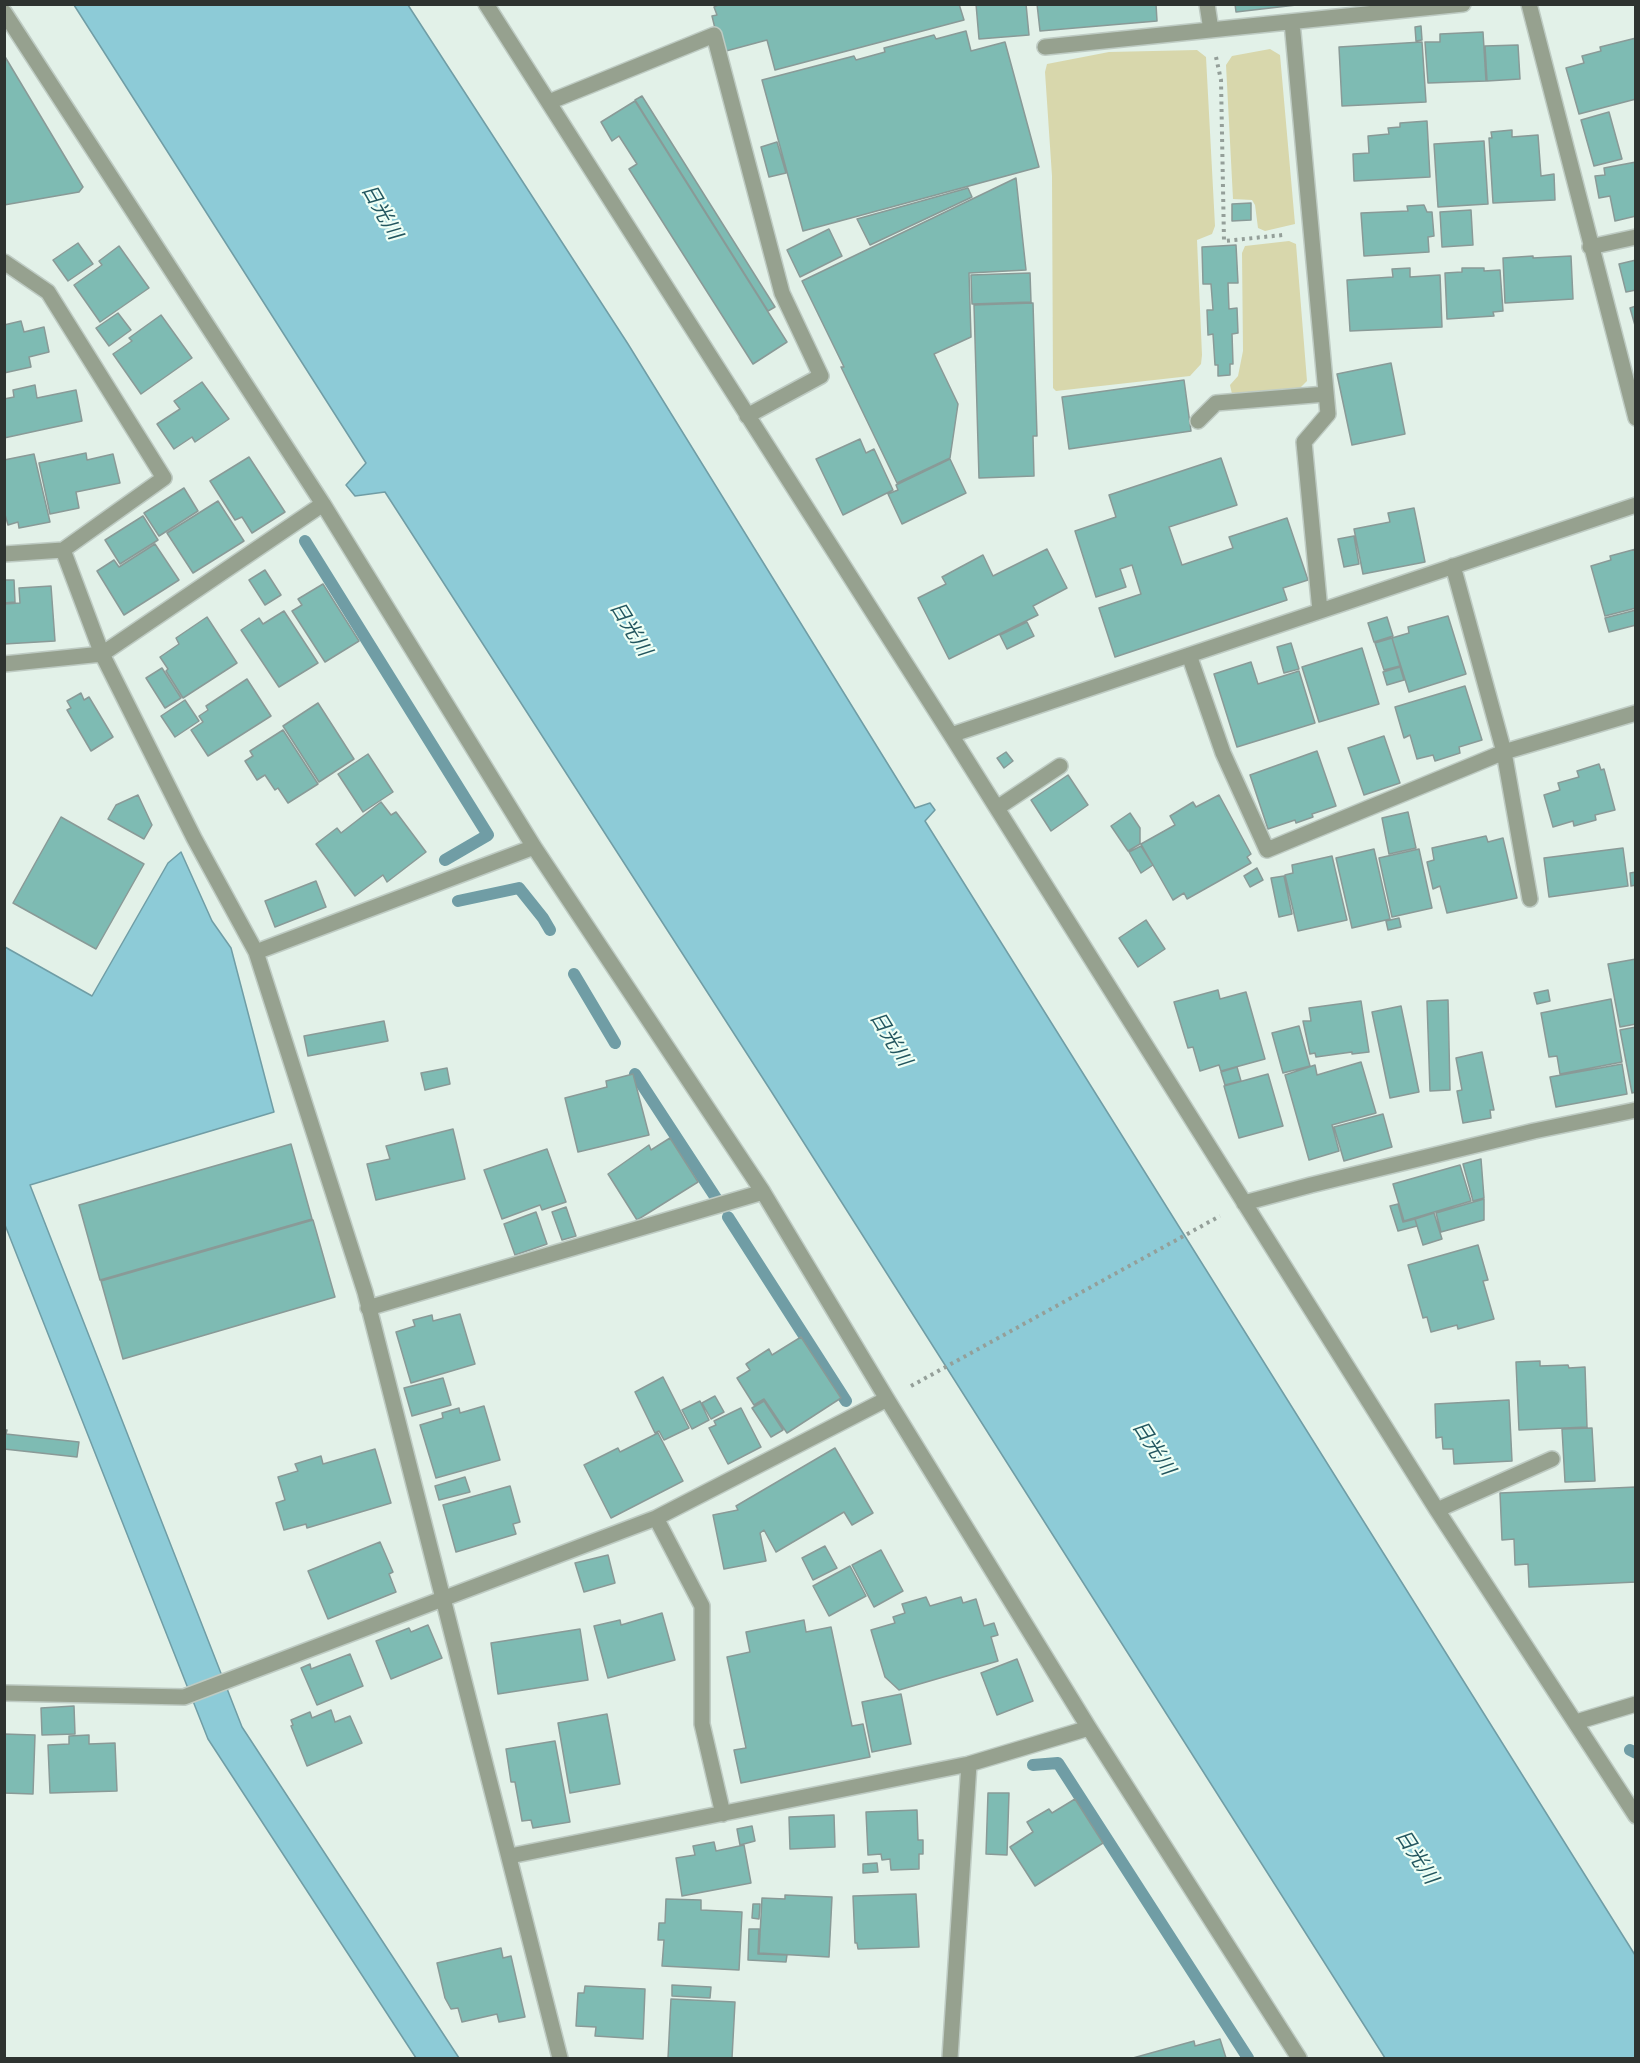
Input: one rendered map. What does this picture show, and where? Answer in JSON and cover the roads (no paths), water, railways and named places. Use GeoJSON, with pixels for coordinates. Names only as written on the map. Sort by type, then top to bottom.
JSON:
{"type":"FeatureCollection","features":[{"type":"Feature","properties":{"kind":"street"},"geometry":{"type":"LineString","coordinates":[[486,4],[951,735],[1437,1510],[1635,1816]]}},
{"type":"Feature","properties":{"kind":"street"},"geometry":{"type":"LineString","coordinates":[[1207,4],[1211,30]]}},
{"type":"Feature","properties":{"kind":"street"},"geometry":{"type":"LineString","coordinates":[[1045,47],[1463,4]]}},
{"type":"Feature","properties":{"kind":"street"},"geometry":{"type":"LineString","coordinates":[[1529,4],[1635,417]]}},
{"type":"Feature","properties":{"kind":"street"},"geometry":{"type":"LineString","coordinates":[[4,12],[323,504],[534,847],[763,1192],[1089,1728],[1299,2058]]}},
{"type":"Feature","properties":{"kind":"street"},"geometry":{"type":"LineString","coordinates":[[1292,22],[1328,414],[1304,442],[1320,611]]}},
{"type":"Feature","properties":{"kind":"street"},"geometry":{"type":"LineString","coordinates":[[549,102],[714,35],[782,293],[821,376],[747,416]]}},
{"type":"Feature","properties":{"kind":"street"},"geometry":{"type":"LineString","coordinates":[[1590,247],[1635,237]]}},
{"type":"Feature","properties":{"kind":"street"},"geometry":{"type":"LineString","coordinates":[[4,262],[48,292],[164,478],[63,550],[4,554]]}},
{"type":"Feature","properties":{"kind":"street"},"geometry":{"type":"LineString","coordinates":[[1198,422],[1216,403],[1326,394]]}},
{"type":"Feature","properties":{"kind":"street"},"geometry":{"type":"LineString","coordinates":[[4,664],[102,654],[323,504]]}},
{"type":"Feature","properties":{"kind":"street"},"geometry":{"type":"LineString","coordinates":[[951,735],[1635,505]]}},
{"type":"Feature","properties":{"kind":"street"},"geometry":{"type":"LineString","coordinates":[[63,550],[102,654],[194,838],[256,952],[368,1308],[560,2058]]}},
{"type":"Feature","properties":{"kind":"street"},"geometry":{"type":"LineString","coordinates":[[1453,566],[1504,752],[1530,899]]}},
{"type":"Feature","properties":{"kind":"street"},"geometry":{"type":"LineString","coordinates":[[1189,655],[1223,753],[1267,850],[1504,752],[1635,713]]}},
{"type":"Feature","properties":{"kind":"street"},"geometry":{"type":"LineString","coordinates":[[997,808],[1060,766]]}},
{"type":"Feature","properties":{"kind":"street"},"geometry":{"type":"LineString","coordinates":[[256,952],[534,847]]}},
{"type":"Feature","properties":{"kind":"street"},"geometry":{"type":"LineString","coordinates":[[1244,1203],[1534,1131],[1635,1110]]}},
{"type":"Feature","properties":{"kind":"street"},"geometry":{"type":"LineString","coordinates":[[368,1308],[763,1192]]}},
{"type":"Feature","properties":{"kind":"street"},"geometry":{"type":"LineString","coordinates":[[4,1693],[184,1697],[656,1518],[887,1399]]}},
{"type":"Feature","properties":{"kind":"street"},"geometry":{"type":"LineString","coordinates":[[1437,1510],[1552,1459]]}},
{"type":"Feature","properties":{"kind":"street"},"geometry":{"type":"LineString","coordinates":[[656,1518],[702,1606],[702,1724],[723,1814]]}},
{"type":"Feature","properties":{"kind":"street"},"geometry":{"type":"LineString","coordinates":[[1576,1722],[1635,1704]]}},
{"type":"Feature","properties":{"kind":"street"},"geometry":{"type":"LineString","coordinates":[[510,1856],[969,1764],[1089,1728]]}},
{"type":"Feature","properties":{"kind":"street"},"geometry":{"type":"LineString","coordinates":[[950,2058],[969,1764]]}},
{"type":"Feature","properties":{"kind":"water","name":"日光川"},"geometry":{"type":"Polygon","coordinates":[[[74,5],[408,5],[628,344],[915,808],[930,803],[935,810],[925,821],[1635,1955],[1635,2058],[1385,2058],[771,1091],[385,492],[355,496],[346,485],[366,463],[74,5]]]}},
{"type":"Feature","properties":{"kind":"water"},"geometry":{"type":"Polygon","coordinates":[[[181,852],[212,921],[231,948],[274,1112],[30,1185],[242,1727],[459,2058],[416,2058],[208,1739],[5,1225],[5,947],[92,996],[168,863],[181,852]]]}},
{"type":"Feature","properties":{"kind":"waterway"},"geometry":{"type":"LineString","coordinates":[[305,541],[488,835],[445,860]]}},
{"type":"Feature","properties":{"kind":"waterway"},"geometry":{"type":"LineString","coordinates":[[458,901],[519,888],[550,930]]}},
{"type":"Feature","properties":{"kind":"waterway"},"geometry":{"type":"LineString","coordinates":[[574,974],[615,1043]]}},
{"type":"Feature","properties":{"kind":"waterway"},"geometry":{"type":"LineString","coordinates":[[635,1074],[716,1198]]}},
{"type":"Feature","properties":{"kind":"waterway"},"geometry":{"type":"LineString","coordinates":[[728,1217],[846,1401]]}},
{"type":"Feature","properties":{"kind":"waterway"},"geometry":{"type":"LineString","coordinates":[[1630,1750],[1636,1753]]}},
{"type":"Feature","properties":{"kind":"waterway"},"geometry":{"type":"LineString","coordinates":[[1033,1765],[1058,1763],[1248,2058]]}}]}
